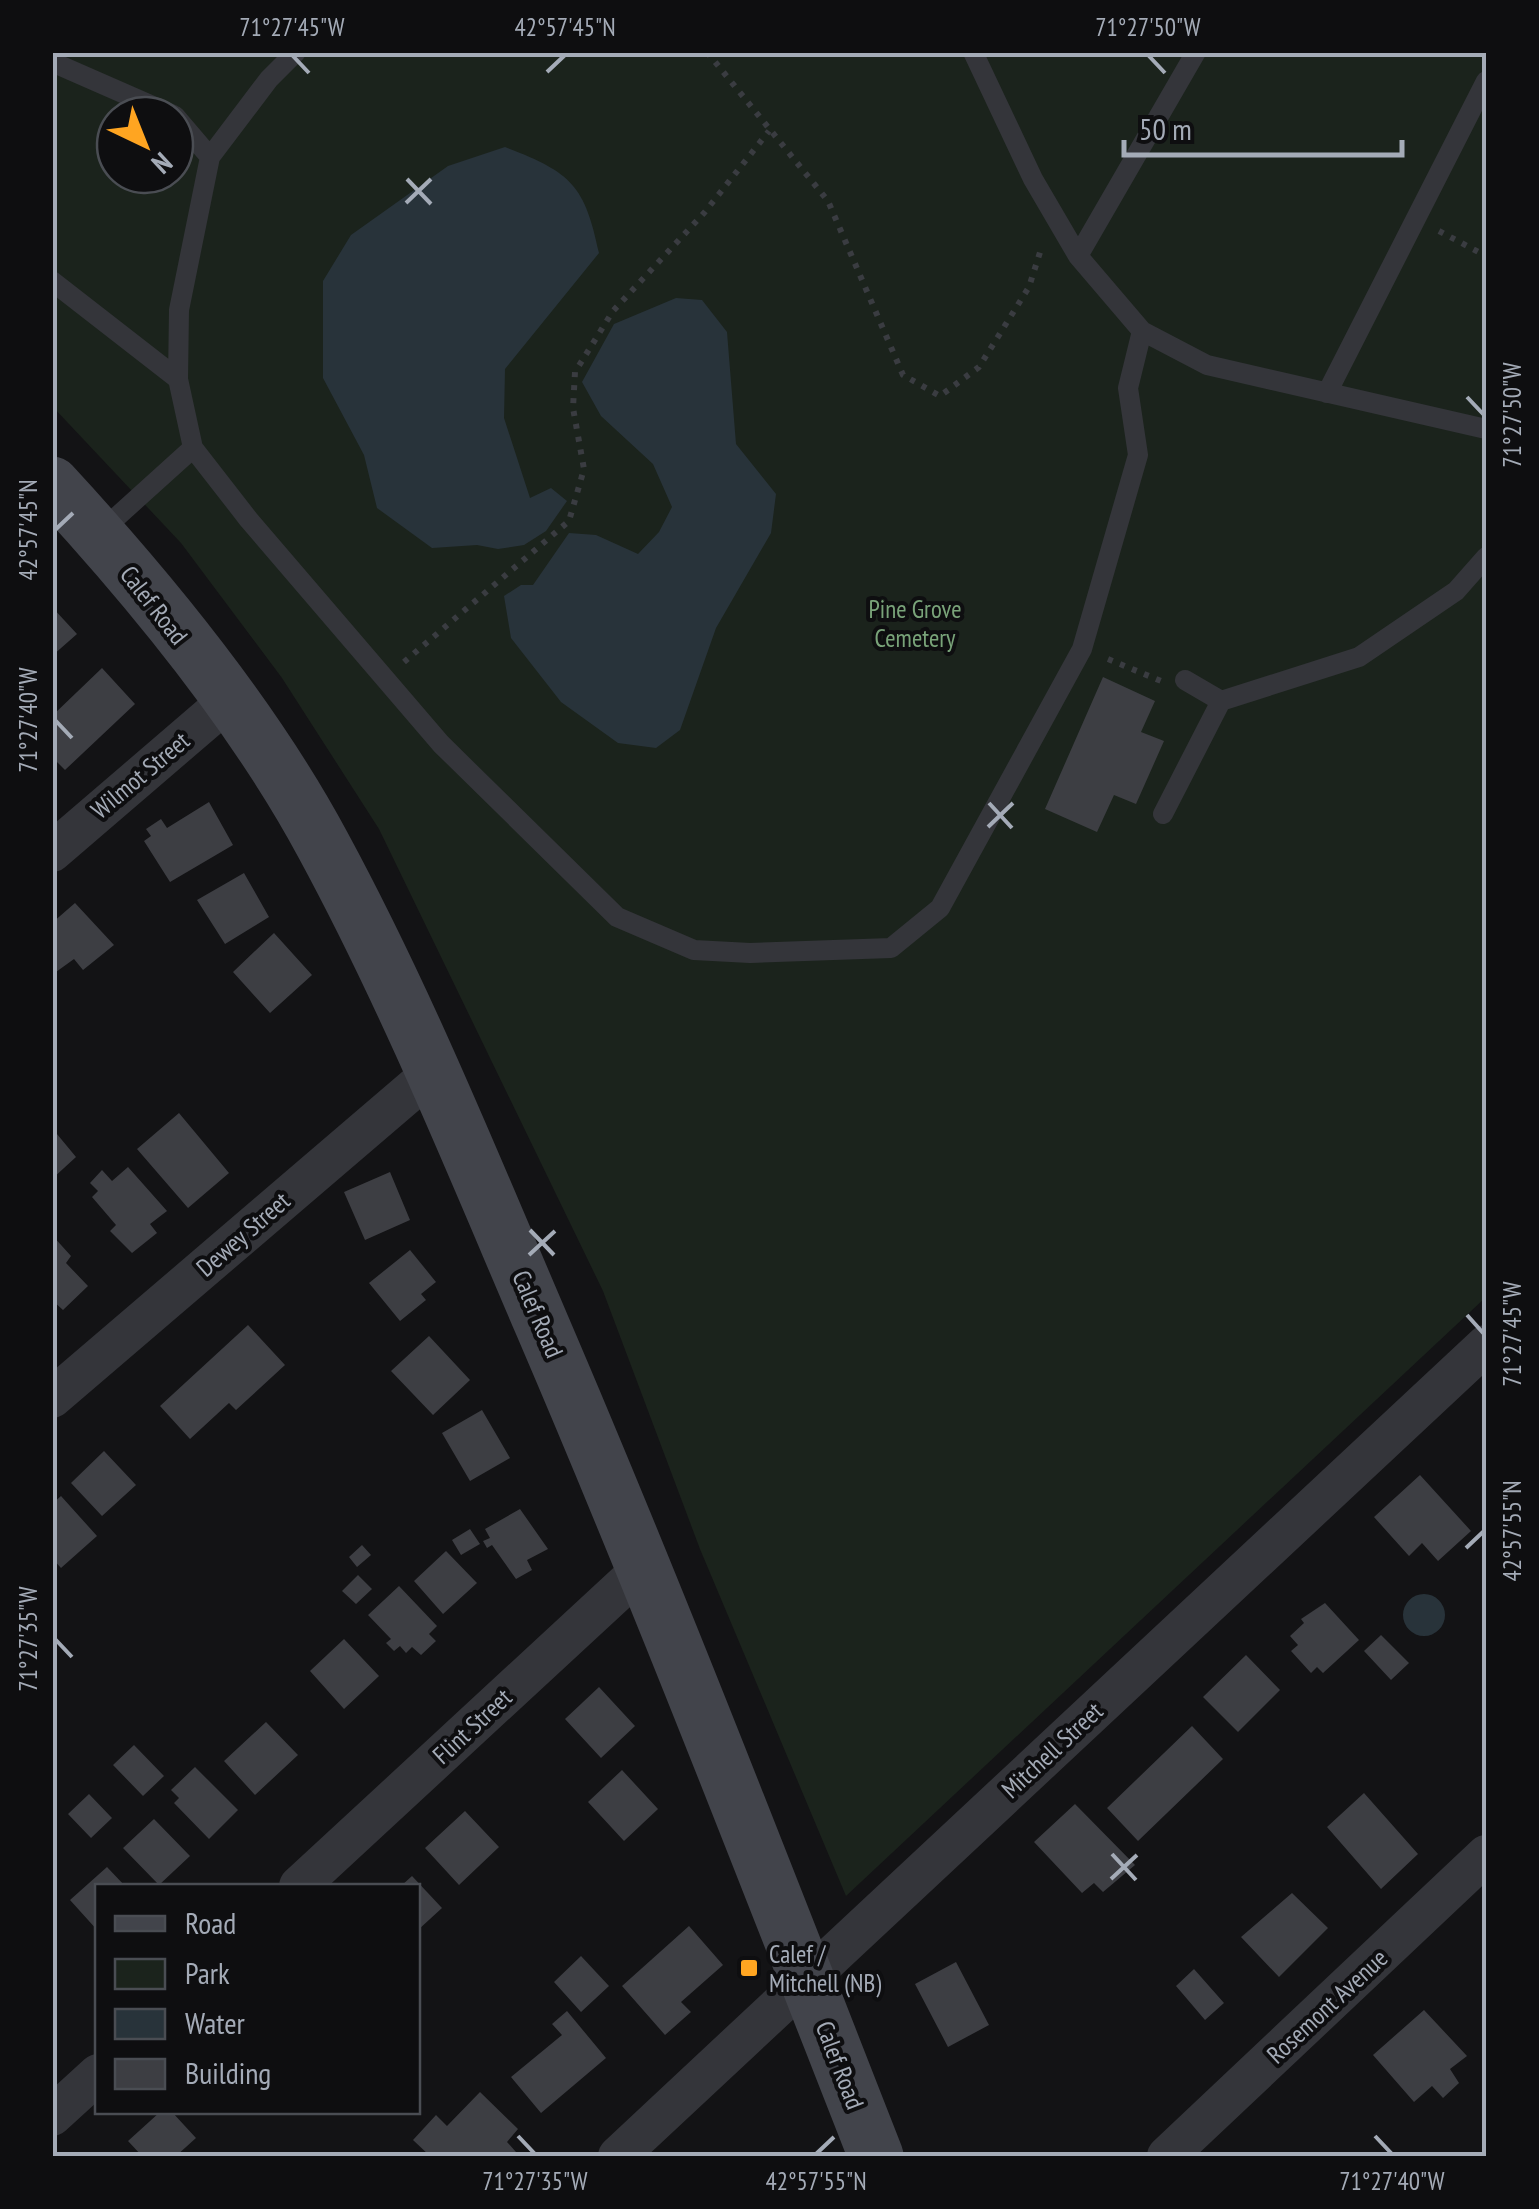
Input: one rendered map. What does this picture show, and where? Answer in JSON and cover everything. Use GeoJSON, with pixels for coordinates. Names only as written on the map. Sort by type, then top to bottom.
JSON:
{"type":"FeatureCollection","features":[{"type":"Feature","properties":{"kind":"main road","name":"Calef Road"},"geometry":{"type":"LineString","coordinates":[[52,484],[98,534],[229,700],[322,842],[434,1071],[646,1566],[876,2156]]}},
{"type":"Feature","properties":{"kind":"street","name":"Wilmot Street"},"geometry":{"type":"LineString","coordinates":[[52,852],[229,700]]}},
{"type":"Feature","properties":{"kind":"street","name":"Dewey Street"},"geometry":{"type":"LineString","coordinates":[[52,1398],[434,1071]]}},
{"type":"Feature","properties":{"kind":"street","name":"Mitchell Street"},"geometry":{"type":"LineString","coordinates":[[618,2156],[1486,1344]]}},
{"type":"Feature","properties":{"kind":"street","name":"Flint Street"},"geometry":{"type":"LineString","coordinates":[[302,1884],[646,1566]]}},
{"type":"Feature","properties":{"kind":"street","name":"Rosemont Avenue"},"geometry":{"type":"LineString","coordinates":[[1167,2156],[1486,1855]]}},
{"type":"Feature","properties":{"kind":"street"},"geometry":{"type":"LineString","coordinates":[[52,2116],[95,2077]]}},
{"type":"Feature","properties":{"kind":"lane"},"geometry":{"type":"LineString","coordinates":[[296,52],[269,79],[210,157],[179,310],[178,378],[193,448],[441,744],[617,917],[694,950],[831,952],[890,948],[940,908],[1082,649],[1138,454],[1128,388],[1142,331]]}},
{"type":"Feature","properties":{"kind":"lane"},"geometry":{"type":"LineString","coordinates":[[973,52],[1078,256],[1142,331],[1206,366],[1486,430]]}},
{"type":"Feature","properties":{"kind":"lane"},"geometry":{"type":"LineString","coordinates":[[1078,256],[1196,52]]}},
{"type":"Feature","properties":{"kind":"lane"},"geometry":{"type":"LineString","coordinates":[[53,61],[128,95]]}},
{"type":"Feature","properties":{"kind":"lane"},"geometry":{"type":"LineString","coordinates":[[1327,393],[1486,82]]}},
{"type":"Feature","properties":{"kind":"lane"},"geometry":{"type":"LineString","coordinates":[[195,140],[210,157]]}},
{"type":"Feature","properties":{"kind":"lane"},"geometry":{"type":"LineString","coordinates":[[52,281],[178,378]]}},
{"type":"Feature","properties":{"kind":"lane"},"geometry":{"type":"LineString","coordinates":[[98,534],[193,448]]}},
{"type":"Feature","properties":{"kind":"lane"},"geometry":{"type":"LineString","coordinates":[[1163,814],[1222,701],[1360,657],[1456,590],[1486,557]]}},
{"type":"Feature","properties":{"kind":"lane"},"geometry":{"type":"LineString","coordinates":[[1185,680],[1222,701]]}},
{"type":"Feature","properties":{"kind":"path"},"geometry":{"type":"LineString","coordinates":[[707,52],[828,200],[903,375],[940,396],[979,367],[1028,287],[1053,212]]}},
{"type":"Feature","properties":{"kind":"path"},"geometry":{"type":"LineString","coordinates":[[384,678],[569,521],[584,469],[573,408],[574,372],[613,311],[704,214],[769,132]]}},
{"type":"Feature","properties":{"kind":"path"},"geometry":{"type":"LineString","coordinates":[[1416,219],[1486,256]]}},
{"type":"Feature","properties":{"kind":"path"},"geometry":{"type":"LineString","coordinates":[[1082,649],[1173,686],[1185,680]]}},
{"type":"Feature","properties":{"kind":"green space","name":"Pine Grove Cemetery"},"geometry":{"type":"Polygon","coordinates":[[[52,53],[1486,53],[1486,1297],[846,1896],[700,1549],[603,1291],[379,829],[282,678],[181,543],[53,407],[52,53]]]}},
{"type":"Feature","properties":{"kind":"water"},"geometry":{"type":"Polygon","coordinates":[[[505,147],[546,165],[572,184],[588,211],[599,253],[505,369],[504,418],[530,498],[551,488],[567,501],[546,531],[524,545],[498,549],[477,545],[432,548],[377,508],[364,455],[323,378],[323,281],[351,235],[448,166],[505,147]]]}},
{"type":"Feature","properties":{"kind":"water"},"geometry":{"type":"Polygon","coordinates":[[[676,298],[702,300],[727,332],[736,444],[776,494],[771,533],[716,628],[680,730],[656,748],[618,743],[561,702],[511,638],[504,596],[521,585],[533,585],[569,533],[596,535],[638,554],[659,532],[672,507],[653,464],[601,416],[582,382],[614,324],[676,298]]]}},
{"type":"Feature","properties":{"kind":"water"},"geometry":{"type":"Polygon","coordinates":[[[1424,1594],[1439,1600],[1445,1615],[1439,1630],[1424,1636],[1409,1630],[1403,1615],[1409,1600],[1424,1594]]]}},
{"type":"Feature","properties":{"kind":"building"},"geometry":{"type":"Polygon","coordinates":[[[52,607],[77,634],[52,656],[52,607]]]}},
{"type":"Feature","properties":{"kind":"building"},"geometry":{"type":"Polygon","coordinates":[[[102,668],[135,704],[65,770],[52,757],[52,716],[102,668]]]}},
{"type":"Feature","properties":{"kind":"building"},"geometry":{"type":"Polygon","coordinates":[[[1103,677],[1155,701],[1141,732],[1164,741],[1136,804],[1114,795],[1097,832],[1045,809],[1103,677]]]}},
{"type":"Feature","properties":{"kind":"building"},"geometry":{"type":"Polygon","coordinates":[[[209,802],[233,845],[170,882],[144,841],[151,836],[146,829],[161,819],[167,828],[209,802]]]}},
{"type":"Feature","properties":{"kind":"building"},"geometry":{"type":"Polygon","coordinates":[[[244,873],[269,917],[225,944],[197,900],[244,873]]]}},
{"type":"Feature","properties":{"kind":"building"},"geometry":{"type":"Polygon","coordinates":[[[75,903],[114,945],[83,970],[74,959],[56,972],[52,923],[75,903]]]}},
{"type":"Feature","properties":{"kind":"building"},"geometry":{"type":"Polygon","coordinates":[[[274,933],[312,975],[270,1013],[233,972],[274,933]]]}},
{"type":"Feature","properties":{"kind":"building"},"geometry":{"type":"Polygon","coordinates":[[[179,1113],[229,1173],[188,1208],[137,1149],[179,1113]]]}},
{"type":"Feature","properties":{"kind":"building"},"geometry":{"type":"Polygon","coordinates":[[[52,1128],[76,1157],[52,1179],[52,1128]]]}},
{"type":"Feature","properties":{"kind":"building"},"geometry":{"type":"Polygon","coordinates":[[[128,1167],[167,1211],[150,1224],[157,1233],[132,1253],[110,1231],[116,1225],[92,1197],[98,1191],[90,1183],[102,1170],[112,1181],[128,1167]]]}},
{"type":"Feature","properties":{"kind":"building"},"geometry":{"type":"Polygon","coordinates":[[[390,1172],[410,1220],[365,1240],[344,1192],[390,1172]]]}},
{"type":"Feature","properties":{"kind":"building"},"geometry":{"type":"Polygon","coordinates":[[[52,1235],[71,1256],[66,1263],[88,1286],[63,1310],[52,1300],[52,1235]]]}},
{"type":"Feature","properties":{"kind":"building"},"geometry":{"type":"Polygon","coordinates":[[[410,1250],[436,1282],[421,1294],[426,1300],[400,1321],[369,1283],[410,1250]]]}},
{"type":"Feature","properties":{"kind":"building"},"geometry":{"type":"Polygon","coordinates":[[[248,1325],[285,1365],[236,1410],[229,1403],[190,1439],[160,1406],[248,1325]]]}},
{"type":"Feature","properties":{"kind":"building"},"geometry":{"type":"Polygon","coordinates":[[[429,1336],[470,1380],[433,1415],[391,1371],[429,1336]]]}},
{"type":"Feature","properties":{"kind":"building"},"geometry":{"type":"Polygon","coordinates":[[[482,1410],[510,1458],[470,1481],[442,1433],[482,1410]]]}},
{"type":"Feature","properties":{"kind":"building"},"geometry":{"type":"Polygon","coordinates":[[[104,1451],[136,1485],[102,1516],[71,1483],[104,1451]]]}},
{"type":"Feature","properties":{"kind":"building"},"geometry":{"type":"Polygon","coordinates":[[[1420,1475],[1471,1531],[1438,1561],[1422,1543],[1409,1556],[1374,1517],[1420,1475]]]}},
{"type":"Feature","properties":{"kind":"building"},"geometry":{"type":"Polygon","coordinates":[[[61,1496],[97,1536],[61,1568],[52,1558],[52,1504],[61,1496]]]}},
{"type":"Feature","properties":{"kind":"building"},"geometry":{"type":"Polygon","coordinates":[[[520,1509],[548,1549],[527,1560],[532,1570],[516,1579],[492,1545],[487,1548],[483,1541],[490,1538],[485,1529],[520,1509]]]}},
{"type":"Feature","properties":{"kind":"building"},"geometry":{"type":"Polygon","coordinates":[[[470,1529],[480,1544],[461,1555],[452,1540],[470,1529]]]}},
{"type":"Feature","properties":{"kind":"building"},"geometry":{"type":"Polygon","coordinates":[[[362,1545],[371,1555],[357,1567],[349,1557],[362,1545]]]}},
{"type":"Feature","properties":{"kind":"building"},"geometry":{"type":"Polygon","coordinates":[[[446,1551],[477,1583],[443,1614],[414,1581],[446,1551]]]}},
{"type":"Feature","properties":{"kind":"building"},"geometry":{"type":"Polygon","coordinates":[[[358,1575],[372,1589],[356,1604],[342,1591],[358,1575]]]}},
{"type":"Feature","properties":{"kind":"building"},"geometry":{"type":"Polygon","coordinates":[[[399,1586],[437,1626],[429,1634],[436,1641],[421,1655],[412,1647],[406,1653],[400,1646],[394,1651],[386,1643],[391,1639],[368,1615],[399,1586]]]}},
{"type":"Feature","properties":{"kind":"building"},"geometry":{"type":"Polygon","coordinates":[[[1325,1603],[1359,1640],[1323,1673],[1317,1667],[1311,1673],[1291,1651],[1298,1645],[1290,1636],[1304,1623],[1301,1619],[1325,1603]]]}},
{"type":"Feature","properties":{"kind":"building"},"geometry":{"type":"Polygon","coordinates":[[[1381,1635],[1409,1663],[1391,1680],[1364,1651],[1381,1635]]]}},
{"type":"Feature","properties":{"kind":"building"},"geometry":{"type":"Polygon","coordinates":[[[344,1639],[379,1676],[344,1709],[310,1671],[344,1639]]]}},
{"type":"Feature","properties":{"kind":"building"},"geometry":{"type":"Polygon","coordinates":[[[1246,1655],[1280,1690],[1238,1732],[1203,1697],[1246,1655]]]}},
{"type":"Feature","properties":{"kind":"building"},"geometry":{"type":"Polygon","coordinates":[[[599,1687],[635,1726],[601,1758],[565,1719],[599,1687]]]}},
{"type":"Feature","properties":{"kind":"building"},"geometry":{"type":"Polygon","coordinates":[[[266,1722],[298,1755],[255,1795],[224,1761],[266,1722]]]}},
{"type":"Feature","properties":{"kind":"building"},"geometry":{"type":"Polygon","coordinates":[[[1192,1726],[1223,1759],[1138,1841],[1107,1808],[1192,1726]]]}},
{"type":"Feature","properties":{"kind":"building"},"geometry":{"type":"Polygon","coordinates":[[[134,1745],[164,1776],[143,1796],[113,1765],[134,1745]]]}},
{"type":"Feature","properties":{"kind":"building"},"geometry":{"type":"Polygon","coordinates":[[[195,1767],[238,1810],[209,1839],[174,1803],[179,1798],[171,1790],[195,1767]]]}},
{"type":"Feature","properties":{"kind":"building"},"geometry":{"type":"Polygon","coordinates":[[[622,1770],[658,1809],[624,1841],[588,1802],[622,1770]]]}},
{"type":"Feature","properties":{"kind":"building"},"geometry":{"type":"Polygon","coordinates":[[[1364,1793],[1418,1854],[1381,1889],[1327,1827],[1364,1793]]]}},
{"type":"Feature","properties":{"kind":"building"},"geometry":{"type":"Polygon","coordinates":[[[89,1794],[112,1818],[91,1838],[68,1814],[89,1794]]]}},
{"type":"Feature","properties":{"kind":"building"},"geometry":{"type":"Polygon","coordinates":[[[1075,1804],[1135,1865],[1103,1892],[1094,1883],[1082,1893],[1034,1842],[1075,1804]]]}},
{"type":"Feature","properties":{"kind":"building"},"geometry":{"type":"Polygon","coordinates":[[[465,1811],[499,1847],[459,1885],[425,1848],[465,1811]]]}},
{"type":"Feature","properties":{"kind":"building"},"geometry":{"type":"Polygon","coordinates":[[[154,1819],[190,1856],[158,1884],[123,1848],[154,1819]]]}},
{"type":"Feature","properties":{"kind":"building"},"geometry":{"type":"Polygon","coordinates":[[[107,1867],[123,1884],[95,1884],[95,1928],[70,1900],[107,1867]]]}},
{"type":"Feature","properties":{"kind":"building"},"geometry":{"type":"Polygon","coordinates":[[[412,1876],[420,1884],[403,1884],[412,1876]]]}},
{"type":"Feature","properties":{"kind":"building"},"geometry":{"type":"Polygon","coordinates":[[[420,1885],[442,1908],[420,1928],[420,1885]]]}},
{"type":"Feature","properties":{"kind":"building"},"geometry":{"type":"Polygon","coordinates":[[[1292,1893],[1328,1928],[1279,1977],[1241,1937],[1292,1893]]]}},
{"type":"Feature","properties":{"kind":"building"},"geometry":{"type":"Polygon","coordinates":[[[689,1926],[723,1965],[681,2002],[691,2012],[665,2035],[622,1986],[689,1926]]]}},
{"type":"Feature","properties":{"kind":"building"},"geometry":{"type":"Polygon","coordinates":[[[581,1956],[609,1986],[581,2012],[554,1982],[581,1956]]]}},
{"type":"Feature","properties":{"kind":"building"},"geometry":{"type":"Polygon","coordinates":[[[956,1962],[989,2025],[948,2047],[915,1984],[956,1962]]]}},
{"type":"Feature","properties":{"kind":"building"},"geometry":{"type":"Polygon","coordinates":[[[1194,1969],[1224,2003],[1205,2020],[1176,1986],[1194,1969]]]}},
{"type":"Feature","properties":{"kind":"building"},"geometry":{"type":"Polygon","coordinates":[[[1424,2010],[1467,2056],[1450,2069],[1459,2083],[1443,2098],[1432,2086],[1414,2102],[1373,2055],[1424,2010]]]}},
{"type":"Feature","properties":{"kind":"building"},"geometry":{"type":"Polygon","coordinates":[[[567,2011],[606,2058],[541,2113],[511,2077],[562,2035],[552,2024],[567,2011]]]}},
{"type":"Feature","properties":{"kind":"building"},"geometry":{"type":"Polygon","coordinates":[[[480,2092],[518,2129],[507,2142],[516,2152],[511,2156],[430,2156],[413,2140],[436,2115],[447,2126],[480,2092]]]}},
{"type":"Feature","properties":{"kind":"building"},"geometry":{"type":"Polygon","coordinates":[[[158,2114],[174,2114],[196,2138],[176,2156],[142,2156],[128,2141],[158,2114]]]}},
{"type":"Feature","properties":{"kind":"place","name":"Calef / Mitchell (NB)"},"geometry":{"type":"Point","coordinates":[749,1968]}}]}
